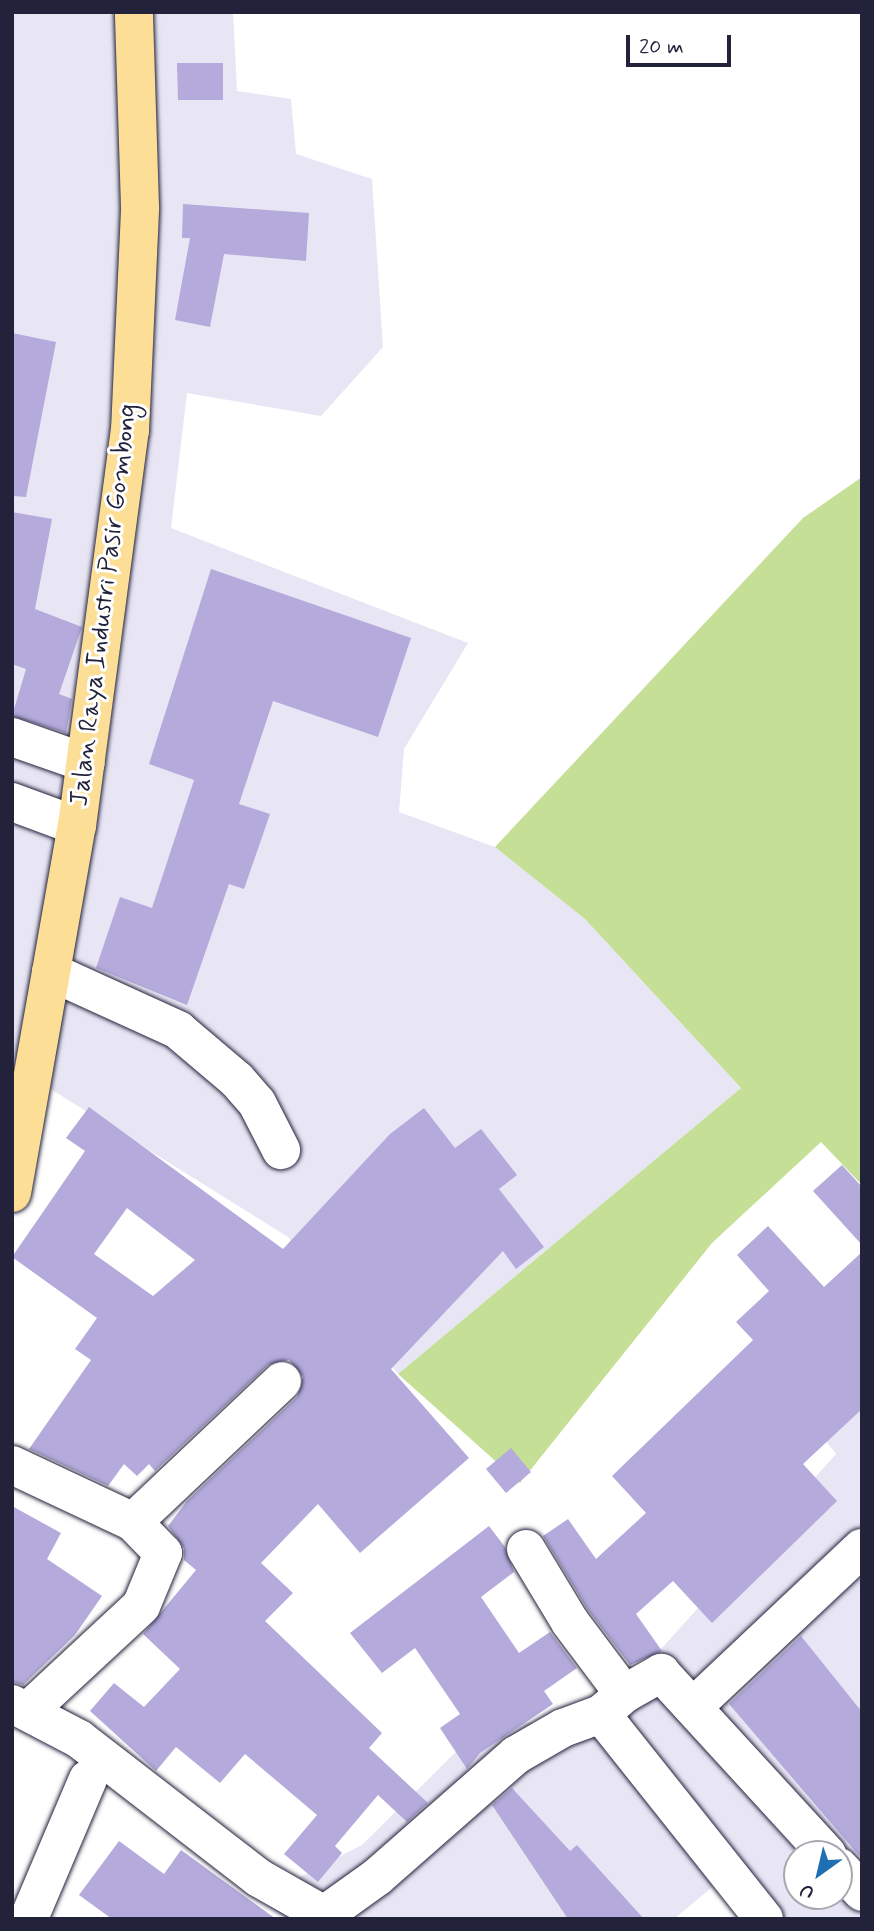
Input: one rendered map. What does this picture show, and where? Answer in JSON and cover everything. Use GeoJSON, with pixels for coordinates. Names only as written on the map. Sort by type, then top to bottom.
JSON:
{"type":"FeatureCollection","features":[{"type":"Feature","properties":{"kind":"main road","name":"Jalan Raya Industri Pasir Gombong"},"geometry":{"type":"LineString","coordinates":[[12,1193],[21,1085],[51,972],[77,826],[117,548],[136,329],[140,161],[134,12]]}},
{"type":"Feature","properties":{"kind":"street"},"geometry":{"type":"LineString","coordinates":[[12,737],[86,763]]}},
{"type":"Feature","properties":{"kind":"street"},"geometry":{"type":"LineString","coordinates":[[12,802],[77,826]]}},
{"type":"Feature","properties":{"kind":"street"},"geometry":{"type":"LineString","coordinates":[[51,972],[178,1030],[237,1080],[257,1103],[281,1150]]}},
{"type":"Feature","properties":{"kind":"street"},"geometry":{"type":"LineString","coordinates":[[134,1522],[282,1381]]}},
{"type":"Feature","properties":{"kind":"street"},"geometry":{"type":"LineString","coordinates":[[12,1465],[134,1522],[163,1553],[141,1606],[20,1707],[79,1739],[259,1878],[327,1917],[377,1877],[516,1755],[612,1704],[661,1673],[814,1840]]}},
{"type":"Feature","properties":{"kind":"street"},"geometry":{"type":"LineString","coordinates":[[693,1707],[862,1548]]}},
{"type":"Feature","properties":{"kind":"street"},"geometry":{"type":"LineString","coordinates":[[526,1549],[570,1622],[612,1704],[764,1919]]}},
{"type":"Feature","properties":{"kind":"street"},"geometry":{"type":"LineString","coordinates":[[24,1915],[88,1779]]}},
{"type":"Feature","properties":{"kind":"shaded area"},"geometry":{"type":"Polygon","coordinates":[[[12,12],[233,12],[237,91],[291,99],[296,154],[372,179],[383,347],[321,416],[187,393],[171,528],[468,643],[404,749],[399,812],[495,847],[585,919],[741,1088],[398,1374],[288,1237],[12,1065],[12,12]]]}},
{"type":"Feature","properties":{"kind":"shaded area"},"geometry":{"type":"Polygon","coordinates":[[[862,1373],[862,1919],[769,1919],[729,1873],[674,1919],[287,1919],[259,1898],[362,1845],[487,1721],[593,1725],[836,1454],[810,1421],[862,1373]]]}},
{"type":"Feature","properties":{"kind":"green space"},"geometry":{"type":"Polygon","coordinates":[[[862,477],[862,1185],[821,1142],[712,1243],[520,1483],[398,1374],[741,1088],[585,919],[495,847],[803,518],[862,477]]]}},
{"type":"Feature","properties":{"kind":"building"},"geometry":{"type":"Polygon","coordinates":[[[177,63],[223,63],[223,100],[178,100],[177,63]]]}},
{"type":"Feature","properties":{"kind":"building"},"geometry":{"type":"Polygon","coordinates":[[[183,204],[309,213],[306,261],[224,254],[210,327],[175,320],[190,238],[182,238],[183,204]]]}},
{"type":"Feature","properties":{"kind":"building"},"geometry":{"type":"Polygon","coordinates":[[[12,333],[56,342],[26,497],[12,496],[12,333]]]}},
{"type":"Feature","properties":{"kind":"building"},"geometry":{"type":"Polygon","coordinates":[[[12,512],[52,519],[35,609],[82,627],[59,694],[72,699],[66,733],[12,716],[26,669],[12,664],[12,512]]]}},
{"type":"Feature","properties":{"kind":"building"},"geometry":{"type":"Polygon","coordinates":[[[211,569],[411,638],[378,737],[273,701],[239,804],[270,814],[244,889],[229,884],[187,1005],[96,968],[120,897],[152,908],[194,780],[149,764],[211,569]]]}},
{"type":"Feature","properties":{"kind":"building"},"geometry":{"type":"Polygon","coordinates":[[[89,1107],[283,1249],[390,1134],[424,1108],[455,1148],[481,1129],[517,1175],[499,1189],[544,1247],[516,1269],[503,1251],[391,1369],[469,1458],[360,1553],[318,1504],[261,1563],[293,1593],[265,1621],[382,1733],[369,1748],[428,1803],[407,1822],[378,1795],[335,1846],[342,1853],[318,1882],[284,1854],[317,1815],[245,1754],[220,1783],[176,1747],[156,1771],[90,1711],[114,1683],[144,1707],[180,1669],[143,1634],[196,1570],[184,1560],[184,1548],[168,1526],[187,1501],[297,1397],[303,1377],[289,1360],[268,1365],[155,1471],[149,1464],[137,1476],[124,1464],[108,1486],[29,1449],[91,1360],[75,1349],[97,1318],[12,1257],[85,1151],[66,1138],[89,1107]],[[127,1208],[94,1254],[153,1296],[195,1260],[127,1208]]]}},
{"type":"Feature","properties":{"kind":"building"},"geometry":{"type":"Polygon","coordinates":[[[842,1165],[862,1187],[862,1245],[813,1191],[842,1165]]]}},
{"type":"Feature","properties":{"kind":"building"},"geometry":{"type":"Polygon","coordinates":[[[768,1226],[824,1287],[862,1252],[862,1409],[803,1464],[837,1501],[712,1623],[673,1581],[636,1614],[662,1651],[630,1665],[588,1610],[543,1536],[568,1519],[596,1559],[646,1513],[612,1476],[753,1340],[736,1322],[769,1291],[737,1255],[768,1226]]]}},
{"type":"Feature","properties":{"kind":"building"},"geometry":{"type":"Polygon","coordinates":[[[511,1448],[531,1472],[506,1493],[486,1469],[511,1448]]]}},
{"type":"Feature","properties":{"kind":"building"},"geometry":{"type":"Polygon","coordinates":[[[12,1506],[61,1533],[47,1559],[102,1596],[75,1635],[23,1685],[12,1682],[12,1506]]]}},
{"type":"Feature","properties":{"kind":"building"},"geometry":{"type":"Polygon","coordinates":[[[489,1526],[505,1547],[514,1572],[481,1597],[519,1653],[550,1632],[577,1668],[544,1691],[553,1704],[480,1753],[467,1769],[440,1728],[460,1714],[415,1648],[382,1673],[350,1633],[489,1526]]]}},
{"type":"Feature","properties":{"kind":"building"},"geometry":{"type":"Polygon","coordinates":[[[801,1636],[862,1712],[862,1859],[853,1849],[853,1840],[846,1840],[729,1704],[801,1636]]]}},
{"type":"Feature","properties":{"kind":"building"},"geometry":{"type":"Polygon","coordinates":[[[512,1788],[570,1851],[577,1845],[644,1919],[568,1919],[492,1805],[512,1788]]]}},
{"type":"Feature","properties":{"kind":"building"},"geometry":{"type":"Polygon","coordinates":[[[119,1841],[164,1874],[181,1850],[276,1919],[112,1919],[79,1895],[119,1841]]]}}]}
